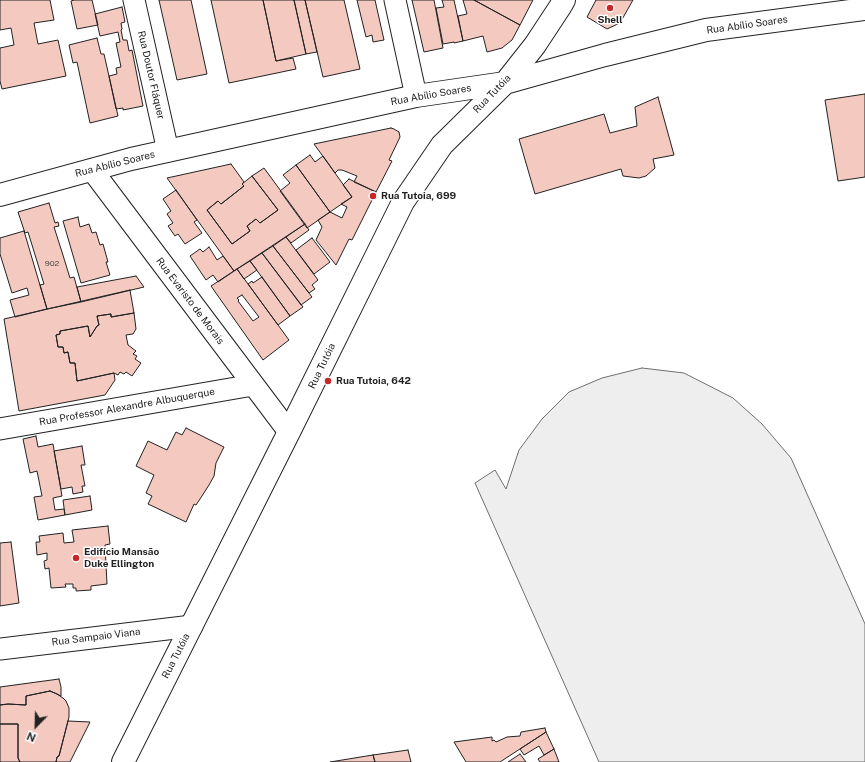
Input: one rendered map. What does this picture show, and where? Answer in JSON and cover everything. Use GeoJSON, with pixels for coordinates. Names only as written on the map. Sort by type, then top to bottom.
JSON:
{"type":"FeatureCollection","features":[{"type":"Feature","properties":{"kind":"street","name":"Rua Doutor Fláquer"},"geometry":{"type":"LineString","coordinates":[[134,0],[168,151]]}},
{"type":"Feature","properties":{"kind":"street"},"geometry":{"type":"LineString","coordinates":[[396,0],[416,96]]}},
{"type":"Feature","properties":{"kind":"street","name":"Rua Tutóia"},"geometry":{"type":"LineString","coordinates":[[122,762],[192,626],[403,202],[442,145],[505,83],[535,45],[564,0]]}},
{"type":"Feature","properties":{"kind":"street","name":"Rua Abílio Soares"},"geometry":{"type":"LineString","coordinates":[[0,196],[131,159],[416,96],[505,83],[605,55],[706,30],[865,9]]}},
{"type":"Feature","properties":{"kind":"street","name":"Rua Evaristo de Morais"},"geometry":{"type":"LineString","coordinates":[[92,170],[289,432]]}},
{"type":"Feature","properties":{"kind":"street","name":"Rua Professor Alexandre Albuquerque"},"geometry":{"type":"LineString","coordinates":[[0,428],[253,385]]}},
{"type":"Feature","properties":{"kind":"street","name":"Rua Sampaio Viana"},"geometry":{"type":"LineString","coordinates":[[0,649],[192,626]]}},
{"type":"Feature","properties":{"kind":"shaded area"},"geometry":{"type":"Polygon","coordinates":[[[642,368],[684,373],[733,398],[762,424],[791,458],[865,624],[865,762],[599,762],[475,483],[495,470],[506,489],[519,450],[542,419],[569,392],[602,378],[642,368]]]}},
{"type":"Feature","properties":{"kind":"building"},"geometry":{"type":"Polygon","coordinates":[[[0,0],[50,0],[54,20],[34,23],[38,44],[58,40],[66,76],[2,89],[0,81],[0,48],[14,45],[11,28],[0,30],[0,0]]]}},
{"type":"Feature","properties":{"kind":"building"},"geometry":{"type":"Polygon","coordinates":[[[92,0],[98,25],[77,29],[71,1],[92,0]]]}},
{"type":"Feature","properties":{"kind":"building"},"geometry":{"type":"Polygon","coordinates":[[[159,0],[191,0],[207,74],[177,80],[159,0]]]}},
{"type":"Feature","properties":{"kind":"building"},"geometry":{"type":"Polygon","coordinates":[[[211,0],[263,0],[276,61],[293,58],[296,69],[229,83],[211,0]]]}},
{"type":"Feature","properties":{"kind":"building"},"geometry":{"type":"Polygon","coordinates":[[[263,0],[294,0],[306,54],[276,61],[263,0]]]}},
{"type":"Feature","properties":{"kind":"building"},"geometry":{"type":"Polygon","coordinates":[[[294,0],[305,0],[317,52],[306,54],[294,0]]]}},
{"type":"Feature","properties":{"kind":"building"},"geometry":{"type":"Polygon","coordinates":[[[305,0],[344,0],[360,69],[323,77],[305,0]]]}},
{"type":"Feature","properties":{"kind":"building"},"geometry":{"type":"Polygon","coordinates":[[[357,0],[375,0],[384,40],[373,42],[372,35],[366,37],[357,0]]]}},
{"type":"Feature","properties":{"kind":"building"},"geometry":{"type":"Polygon","coordinates":[[[412,0],[434,0],[443,48],[424,52],[412,0]]]}},
{"type":"Feature","properties":{"kind":"building"},"geometry":{"type":"Polygon","coordinates":[[[442,0],[454,0],[463,41],[443,44],[436,8],[444,7],[442,0]]]}},
{"type":"Feature","properties":{"kind":"building"},"geometry":{"type":"Polygon","coordinates":[[[463,0],[474,0],[520,25],[512,40],[502,48],[487,52],[483,36],[463,41],[458,16],[467,14],[463,0]]]}},
{"type":"Feature","properties":{"kind":"building"},"geometry":{"type":"Polygon","coordinates":[[[474,0],[533,0],[520,25],[474,0]]]}},
{"type":"Feature","properties":{"kind":"building","name":"Shell"},"geometry":{"type":"Polygon","coordinates":[[[596,0],[633,0],[620,23],[607,29],[587,17],[596,0]]]}},
{"type":"Feature","properties":{"kind":"building"},"geometry":{"type":"Polygon","coordinates":[[[122,7],[125,22],[121,23],[123,40],[127,40],[129,51],[132,50],[143,106],[123,110],[123,108],[116,109],[109,76],[117,74],[116,68],[121,67],[116,43],[120,42],[118,32],[100,36],[95,14],[122,7]]]}},
{"type":"Feature","properties":{"kind":"building"},"geometry":{"type":"Polygon","coordinates":[[[97,38],[101,54],[104,54],[118,116],[90,123],[77,62],[73,63],[69,45],[97,38]]]}},
{"type":"Feature","properties":{"kind":"building"},"geometry":{"type":"Polygon","coordinates":[[[865,94],[865,177],[838,181],[825,100],[865,94]]]}},
{"type":"Feature","properties":{"kind":"building"},"geometry":{"type":"Polygon","coordinates":[[[658,97],[674,155],[653,159],[655,168],[646,176],[639,178],[623,176],[621,169],[535,194],[519,139],[604,114],[610,133],[637,126],[635,107],[658,97]]]}},
{"type":"Feature","properties":{"kind":"building"},"geometry":{"type":"Polygon","coordinates":[[[391,128],[399,132],[400,137],[389,160],[392,161],[376,192],[354,182],[357,176],[342,170],[338,170],[335,173],[314,144],[391,128]]]}},
{"type":"Feature","properties":{"kind":"building"},"geometry":{"type":"Polygon","coordinates":[[[310,155],[315,162],[323,156],[352,197],[330,212],[296,165],[310,155]]]}},
{"type":"Feature","properties":{"kind":"building"},"geometry":{"type":"Polygon","coordinates":[[[231,164],[244,182],[242,184],[244,186],[221,204],[218,201],[207,210],[232,244],[250,231],[247,226],[256,219],[260,223],[278,210],[252,176],[264,168],[305,224],[234,271],[167,178],[231,164]]]}},
{"type":"Feature","properties":{"kind":"building"},"geometry":{"type":"Polygon","coordinates":[[[296,165],[330,212],[307,228],[280,191],[290,183],[283,175],[296,165]]]}},
{"type":"Feature","properties":{"kind":"building"},"geometry":{"type":"Polygon","coordinates":[[[252,176],[278,210],[260,223],[256,219],[247,226],[250,231],[232,244],[207,210],[218,201],[221,204],[244,186],[242,184],[252,176]]]}},
{"type":"Feature","properties":{"kind":"building"},"geometry":{"type":"Polygon","coordinates":[[[349,179],[376,192],[352,240],[349,239],[336,265],[316,240],[322,227],[318,220],[330,212],[342,218],[347,207],[341,204],[352,197],[343,185],[349,179]]]}},
{"type":"Feature","properties":{"kind":"building"},"geometry":{"type":"Polygon","coordinates":[[[176,190],[197,220],[194,222],[202,233],[185,244],[178,234],[175,236],[168,226],[173,223],[167,214],[171,211],[163,199],[176,190]]]}},
{"type":"Feature","properties":{"kind":"building"},"geometry":{"type":"Polygon","coordinates":[[[49,203],[55,223],[58,222],[59,226],[54,227],[70,278],[74,277],[81,302],[47,309],[40,285],[44,284],[28,232],[25,233],[18,212],[49,203]]]}},
{"type":"Feature","properties":{"kind":"building"},"geometry":{"type":"Polygon","coordinates":[[[78,217],[80,227],[89,224],[92,233],[96,232],[100,245],[103,244],[110,275],[81,283],[63,221],[78,217]]]}},
{"type":"Feature","properties":{"kind":"building"},"geometry":{"type":"Polygon","coordinates":[[[305,224],[309,230],[291,243],[286,237],[305,224]]]}},
{"type":"Feature","properties":{"kind":"building"},"geometry":{"type":"Polygon","coordinates":[[[24,231],[47,309],[15,317],[10,300],[29,295],[27,288],[12,293],[0,254],[0,238],[24,231]]]}},
{"type":"Feature","properties":{"kind":"building"},"geometry":{"type":"Polygon","coordinates":[[[286,237],[318,280],[312,285],[315,289],[309,293],[273,246],[286,237]]]}},
{"type":"Feature","properties":{"kind":"building"},"geometry":{"type":"Polygon","coordinates":[[[312,238],[330,262],[314,274],[296,250],[312,238]]]}},
{"type":"Feature","properties":{"kind":"building"},"geometry":{"type":"Polygon","coordinates":[[[273,246],[312,297],[301,305],[262,253],[273,246]]]}},
{"type":"Feature","properties":{"kind":"building"},"geometry":{"type":"Polygon","coordinates":[[[209,247],[217,260],[223,256],[234,271],[218,282],[213,275],[206,280],[190,256],[200,249],[203,252],[209,247]]]}},
{"type":"Feature","properties":{"kind":"building"},"geometry":{"type":"Polygon","coordinates":[[[262,253],[303,307],[290,316],[250,261],[262,253]]]}},
{"type":"Feature","properties":{"kind":"building"},"geometry":{"type":"Polygon","coordinates":[[[250,261],[257,270],[244,279],[237,269],[250,261]]]}},
{"type":"Feature","properties":{"kind":"building"},"geometry":{"type":"Polygon","coordinates":[[[237,269],[289,340],[263,360],[211,286],[237,269]],[[242,295],[237,298],[253,321],[259,317],[242,295]]]}},
{"type":"Feature","properties":{"kind":"building"},"geometry":{"type":"Polygon","coordinates":[[[136,276],[144,287],[81,302],[77,287],[136,276]]]}},
{"type":"Feature","properties":{"kind":"building"},"geometry":{"type":"Polygon","coordinates":[[[262,277],[290,316],[278,325],[248,284],[252,281],[253,283],[262,277]]]}},
{"type":"Feature","properties":{"kind":"building"},"geometry":{"type":"Polygon","coordinates":[[[130,290],[134,313],[111,317],[111,314],[97,316],[99,325],[90,337],[88,326],[60,331],[60,334],[56,335],[58,347],[63,347],[64,353],[68,352],[70,363],[75,363],[77,381],[114,373],[115,380],[105,395],[19,411],[4,319],[130,290]]]}},
{"type":"Feature","properties":{"kind":"building"},"geometry":{"type":"Polygon","coordinates":[[[134,313],[136,329],[133,334],[126,335],[128,345],[136,351],[133,354],[137,356],[135,359],[141,363],[132,376],[126,372],[124,374],[120,372],[118,375],[114,373],[77,381],[75,363],[70,363],[68,352],[64,353],[63,347],[58,347],[56,335],[60,334],[60,331],[88,326],[90,337],[99,325],[97,316],[111,314],[111,317],[134,313]]]}},
{"type":"Feature","properties":{"kind":"building"},"geometry":{"type":"Polygon","coordinates":[[[186,428],[224,447],[216,463],[214,476],[196,505],[194,504],[186,522],[148,504],[152,496],[146,493],[154,475],[136,466],[148,441],[167,450],[176,432],[182,435],[186,428]]]}},
{"type":"Feature","properties":{"kind":"building"},"geometry":{"type":"Polygon","coordinates":[[[36,436],[38,447],[53,444],[62,496],[53,498],[55,510],[64,509],[65,515],[38,520],[34,497],[42,496],[37,471],[30,473],[23,439],[36,436]]]}},
{"type":"Feature","properties":{"kind":"building"},"geometry":{"type":"Polygon","coordinates":[[[82,446],[85,465],[81,465],[85,486],[82,486],[83,492],[73,494],[72,487],[61,489],[54,451],[82,446]]]}},
{"type":"Feature","properties":{"kind":"building"},"geometry":{"type":"Polygon","coordinates":[[[90,496],[92,510],[65,515],[63,500],[90,496]]]}},
{"type":"Feature","properties":{"kind":"building","name":"Edifício Mansão Duke Ellington"},"geometry":{"type":"Polygon","coordinates":[[[108,526],[110,544],[105,545],[107,584],[91,586],[91,590],[76,591],[76,588],[73,588],[73,584],[65,584],[66,587],[51,588],[49,568],[45,569],[44,561],[47,560],[47,553],[37,555],[36,542],[40,542],[39,536],[63,533],[64,543],[74,542],[72,530],[108,526]]]}},
{"type":"Feature","properties":{"kind":"building"},"geometry":{"type":"Polygon","coordinates":[[[11,542],[19,603],[0,606],[0,543],[11,542]]]}},
{"type":"Feature","properties":{"kind":"building"},"geometry":{"type":"Polygon","coordinates":[[[59,679],[61,696],[50,691],[26,696],[26,705],[0,705],[0,687],[59,679]]]}},
{"type":"Feature","properties":{"kind":"building"},"geometry":{"type":"Polygon","coordinates":[[[50,691],[63,698],[69,708],[69,717],[59,756],[57,757],[56,762],[20,762],[18,758],[18,724],[0,724],[0,705],[26,705],[26,696],[50,691]]]}},
{"type":"Feature","properties":{"kind":"building"},"geometry":{"type":"Polygon","coordinates":[[[68,721],[90,722],[70,762],[56,762],[57,757],[59,756],[68,721]]]}},
{"type":"Feature","properties":{"kind":"building"},"geometry":{"type":"Polygon","coordinates":[[[0,724],[18,724],[18,758],[20,762],[0,762],[0,724]]]}},
{"type":"Feature","properties":{"kind":"building"},"geometry":{"type":"Polygon","coordinates":[[[545,728],[546,732],[500,762],[466,762],[454,742],[492,737],[492,741],[494,740],[496,742],[507,737],[520,736],[521,732],[545,728]]]}},
{"type":"Feature","properties":{"kind":"building"},"geometry":{"type":"Polygon","coordinates":[[[546,732],[554,749],[544,755],[539,746],[524,755],[520,749],[546,732]]]}},
{"type":"Feature","properties":{"kind":"building"},"geometry":{"type":"Polygon","coordinates":[[[554,749],[559,762],[540,762],[538,759],[554,749]]]}},
{"type":"Feature","properties":{"kind":"building"},"geometry":{"type":"Polygon","coordinates":[[[408,750],[411,762],[375,762],[373,755],[408,750]]]}},
{"type":"Feature","properties":{"kind":"building"},"geometry":{"type":"Polygon","coordinates":[[[520,754],[526,762],[508,762],[520,754]]]}},
{"type":"Feature","properties":{"kind":"building"},"geometry":{"type":"Polygon","coordinates":[[[373,755],[375,762],[330,762],[373,755]]]}},
{"type":"Feature","properties":{"kind":"place","name":"Shell"},"geometry":{"type":"Point","coordinates":[610,8]}},
{"type":"Feature","properties":{"kind":"place","name":"Rua Tutoia, 699"},"geometry":{"type":"Point","coordinates":[373,196]}},
{"type":"Feature","properties":{"kind":"place","name":"Rua Tutoia, 642"},"geometry":{"type":"Point","coordinates":[328,381]}},
{"type":"Feature","properties":{"kind":"place","name":"Edifício Mansão Duke Ellington"},"geometry":{"type":"Point","coordinates":[76,558]}}]}
